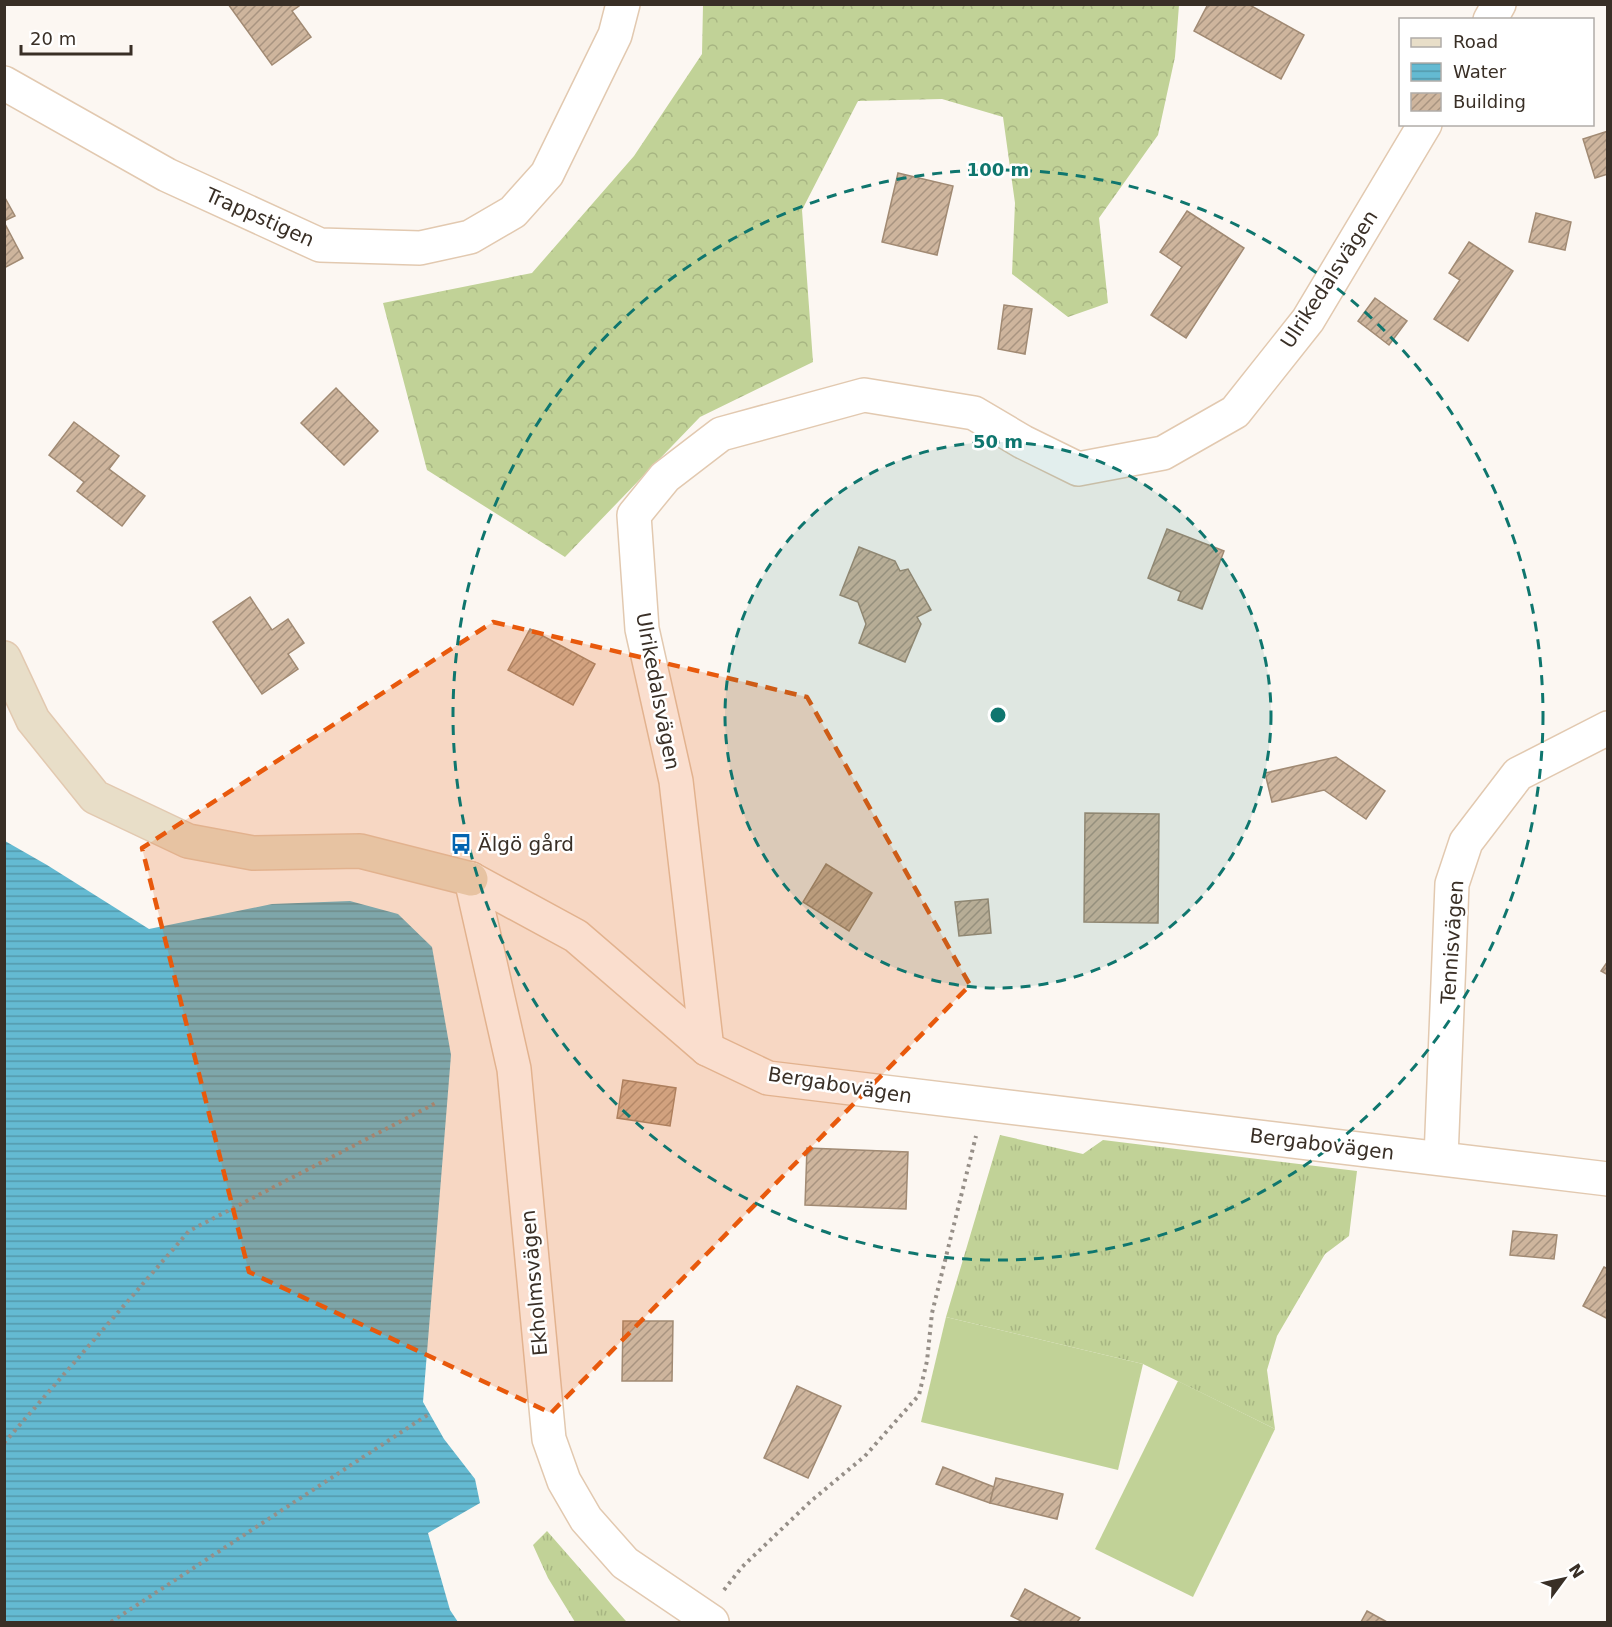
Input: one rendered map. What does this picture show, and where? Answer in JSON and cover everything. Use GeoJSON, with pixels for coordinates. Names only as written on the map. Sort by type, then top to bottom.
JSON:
{"type":"FeatureCollection","features":[{"type":"Feature","properties":{"kind":"street","name":"Trappstigen"},"geometry":{"type":"LineString","coordinates":[[4,83],[167,175],[320,245],[420,248],[470,237],[513,212],[547,174],[615,35],[623,4]]}},
{"type":"Feature","properties":{"kind":"street"},"geometry":{"type":"LineString","coordinates":[[1491,18],[1499,4]]}},
{"type":"Feature","properties":{"kind":"street","name":"Ulrikedalsvägen"},"geometry":{"type":"LineString","coordinates":[[707,1049],[676,781],[642,629],[634,515],[665,477],[721,434],[864,395],[974,413],[1023,442],[1078,469],[1163,453],[1235,412],[1308,320],[1424,126]]}},
{"type":"Feature","properties":{"kind":"street","name":"Bergabovägen"},"geometry":{"type":"LineString","coordinates":[[4,658],[33,720],[95,797],[188,841],[253,853],[360,850],[471,879],[576,936],[707,1049],[768,1078],[1608,1179]]}},
{"type":"Feature","properties":{"kind":"street","name":"Tennisvägen"},"geometry":{"type":"LineString","coordinates":[[1441,1158],[1452,884],[1466,842],[1518,774],[1608,728]]}},
{"type":"Feature","properties":{"kind":"street","name":"Ekholmsvägen"},"geometry":{"type":"LineString","coordinates":[[471,879],[514,1069],[549,1439],[564,1481],[586,1519],[625,1563],[707,1619]]}},
{"type":"Feature","properties":{"kind":"path"},"geometry":{"type":"LineString","coordinates":[[4,1443],[189,1231],[436,1103]]}},
{"type":"Feature","properties":{"kind":"path"},"geometry":{"type":"LineString","coordinates":[[707,1619],[742,1567],[811,1501],[865,1456],[919,1395],[927,1361],[932,1312],[984,1105]]}},
{"type":"Feature","properties":{"kind":"path"},"geometry":{"type":"LineString","coordinates":[[111,1623],[429,1414]]}},
{"type":"Feature","properties":{"kind":"highlighted area"},"geometry":{"type":"Polygon","coordinates":[[[493,622],[807,697],[970,985],[551,1413],[249,1272],[142,848],[493,622]]]}},
{"type":"Feature","properties":{"kind":"green space"},"geometry":{"type":"Polygon","coordinates":[[[703,5],[1179,5],[1175,57],[1158,135],[1099,218],[1108,303],[1068,317],[1012,274],[1015,203],[1003,117],[942,99],[858,101],[802,210],[813,362],[700,417],[565,557],[427,470],[383,303],[532,273],[634,156],[702,54],[703,5]]]}},
{"type":"Feature","properties":{"kind":"green space"},"geometry":{"type":"Polygon","coordinates":[[[1000,1135],[1083,1154],[1103,1140],[1357,1171],[1349,1236],[1325,1254],[1277,1336],[1267,1370],[1275,1429],[1143,1364],[946,1317],[1000,1135]]]}},
{"type":"Feature","properties":{"kind":"green space"},"geometry":{"type":"Polygon","coordinates":[[[946,1317],[1143,1364],[1118,1470],[921,1422],[946,1317]]]}},
{"type":"Feature","properties":{"kind":"green space"},"geometry":{"type":"Polygon","coordinates":[[[1178,1381],[1275,1429],[1193,1597],[1095,1549],[1178,1381]]]}},
{"type":"Feature","properties":{"kind":"green space"},"geometry":{"type":"Polygon","coordinates":[[[547,1531],[627,1622],[575,1622],[548,1578],[533,1545],[547,1531]]]}},
{"type":"Feature","properties":{"kind":"water"},"geometry":{"type":"Polygon","coordinates":[[[5,841],[149,929],[272,904],[350,901],[398,914],[432,947],[451,1055],[423,1402],[444,1439],[475,1479],[480,1503],[428,1533],[450,1610],[458,1622],[5,1622],[5,841]]]}},
{"type":"Feature","properties":{"kind":"building"},"geometry":{"type":"Polygon","coordinates":[[[228,4],[298,4],[299,6],[292,11],[311,37],[272,65],[228,4]]]}},
{"type":"Feature","properties":{"kind":"building"},"geometry":{"type":"Polygon","coordinates":[[[1208,4],[1248,4],[1304,35],[1281,79],[1194,31],[1208,4]]]}},
{"type":"Feature","properties":{"kind":"building"},"geometry":{"type":"Polygon","coordinates":[[[1608,131],[1608,174],[1595,178],[1583,139],[1608,131]]]}},
{"type":"Feature","properties":{"kind":"building"},"geometry":{"type":"Polygon","coordinates":[[[898,173],[953,186],[937,255],[882,242],[898,173]]]}},
{"type":"Feature","properties":{"kind":"building"},"geometry":{"type":"Polygon","coordinates":[[[4,196],[15,216],[4,221],[4,196]]]}},
{"type":"Feature","properties":{"kind":"building"},"geometry":{"type":"Polygon","coordinates":[[[1187,211],[1244,248],[1186,338],[1151,315],[1182,267],[1160,252],[1187,211]]]}},
{"type":"Feature","properties":{"kind":"building"},"geometry":{"type":"Polygon","coordinates":[[[1536,213],[1571,222],[1565,250],[1529,242],[1536,213]]]}},
{"type":"Feature","properties":{"kind":"building"},"geometry":{"type":"Polygon","coordinates":[[[4,222],[23,258],[4,268],[4,222]]]}},
{"type":"Feature","properties":{"kind":"building"},"geometry":{"type":"Polygon","coordinates":[[[1469,242],[1513,271],[1468,341],[1434,319],[1460,280],[1449,273],[1469,242]]]}},
{"type":"Feature","properties":{"kind":"building"},"geometry":{"type":"Polygon","coordinates":[[[1375,298],[1407,321],[1389,345],[1358,321],[1375,298]]]}},
{"type":"Feature","properties":{"kind":"building"},"geometry":{"type":"Polygon","coordinates":[[[1004,305],[1032,309],[1025,354],[998,349],[1004,305]]]}},
{"type":"Feature","properties":{"kind":"building"},"geometry":{"type":"Polygon","coordinates":[[[336,388],[378,431],[344,465],[301,423],[336,388]]]}},
{"type":"Feature","properties":{"kind":"building"},"geometry":{"type":"Polygon","coordinates":[[[74,422],[119,456],[109,469],[145,496],[122,526],[77,491],[84,482],[49,455],[74,422]]]}},
{"type":"Feature","properties":{"kind":"building"},"geometry":{"type":"Polygon","coordinates":[[[1167,529],[1224,551],[1202,609],[1178,600],[1181,592],[1148,578],[1167,529]]]}},
{"type":"Feature","properties":{"kind":"building"},"geometry":{"type":"Polygon","coordinates":[[[859,547],[895,561],[900,571],[908,569],[931,610],[917,617],[921,624],[905,662],[859,643],[866,624],[858,602],[840,595],[859,547]]]}},
{"type":"Feature","properties":{"kind":"building"},"geometry":{"type":"Polygon","coordinates":[[[250,597],[272,630],[288,619],[304,643],[288,654],[298,669],[262,694],[213,622],[250,597]]]}},
{"type":"Feature","properties":{"kind":"building"},"geometry":{"type":"Polygon","coordinates":[[[530,629],[595,664],[573,705],[508,670],[530,629]]]}},
{"type":"Feature","properties":{"kind":"building"},"geometry":{"type":"Polygon","coordinates":[[[1336,757],[1385,791],[1366,819],[1324,790],[1272,802],[1265,773],[1336,757]]]}},
{"type":"Feature","properties":{"kind":"building"},"geometry":{"type":"Polygon","coordinates":[[[1085,813],[1159,814],[1158,923],[1084,922],[1085,813]]]}},
{"type":"Feature","properties":{"kind":"building"},"geometry":{"type":"Polygon","coordinates":[[[826,864],[872,893],[849,931],[803,902],[826,864]]]}},
{"type":"Feature","properties":{"kind":"building"},"geometry":{"type":"Polygon","coordinates":[[[988,899],[991,933],[959,936],[955,902],[988,899]]]}},
{"type":"Feature","properties":{"kind":"building"},"geometry":{"type":"Polygon","coordinates":[[[1608,961],[1608,975],[1601,971],[1608,961]]]}},
{"type":"Feature","properties":{"kind":"building"},"geometry":{"type":"Polygon","coordinates":[[[623,1080],[676,1088],[670,1126],[617,1118],[623,1080]]]}},
{"type":"Feature","properties":{"kind":"building"},"geometry":{"type":"Polygon","coordinates":[[[807,1148],[908,1152],[906,1209],[805,1205],[807,1148]]]}},
{"type":"Feature","properties":{"kind":"building"},"geometry":{"type":"Polygon","coordinates":[[[1513,1231],[1557,1235],[1554,1259],[1510,1255],[1513,1231]]]}},
{"type":"Feature","properties":{"kind":"building"},"geometry":{"type":"Polygon","coordinates":[[[1604,1267],[1608,1269],[1608,1319],[1583,1306],[1604,1267]]]}},
{"type":"Feature","properties":{"kind":"building"},"geometry":{"type":"Polygon","coordinates":[[[623,1321],[673,1321],[672,1381],[622,1381],[623,1321]]]}},
{"type":"Feature","properties":{"kind":"building"},"geometry":{"type":"Polygon","coordinates":[[[797,1386],[841,1406],[808,1478],[764,1458],[797,1386]]]}},
{"type":"Feature","properties":{"kind":"building"},"geometry":{"type":"Polygon","coordinates":[[[943,1467],[994,1487],[990,1503],[936,1484],[943,1467]]]}},
{"type":"Feature","properties":{"kind":"building"},"geometry":{"type":"Polygon","coordinates":[[[996,1478],[1063,1494],[1057,1519],[990,1503],[996,1478]]]}},
{"type":"Feature","properties":{"kind":"building"},"geometry":{"type":"Polygon","coordinates":[[[1025,1589],[1080,1618],[1077,1622],[1023,1622],[1011,1616],[1025,1589]]]}},
{"type":"Feature","properties":{"kind":"building"},"geometry":{"type":"Polygon","coordinates":[[[1367,1611],[1387,1622],[1361,1622],[1367,1611]]]}},
{"type":"Feature","properties":{"kind":"place","name":"Älgö gård"},"geometry":{"type":"Point","coordinates":[461,844]}}]}
